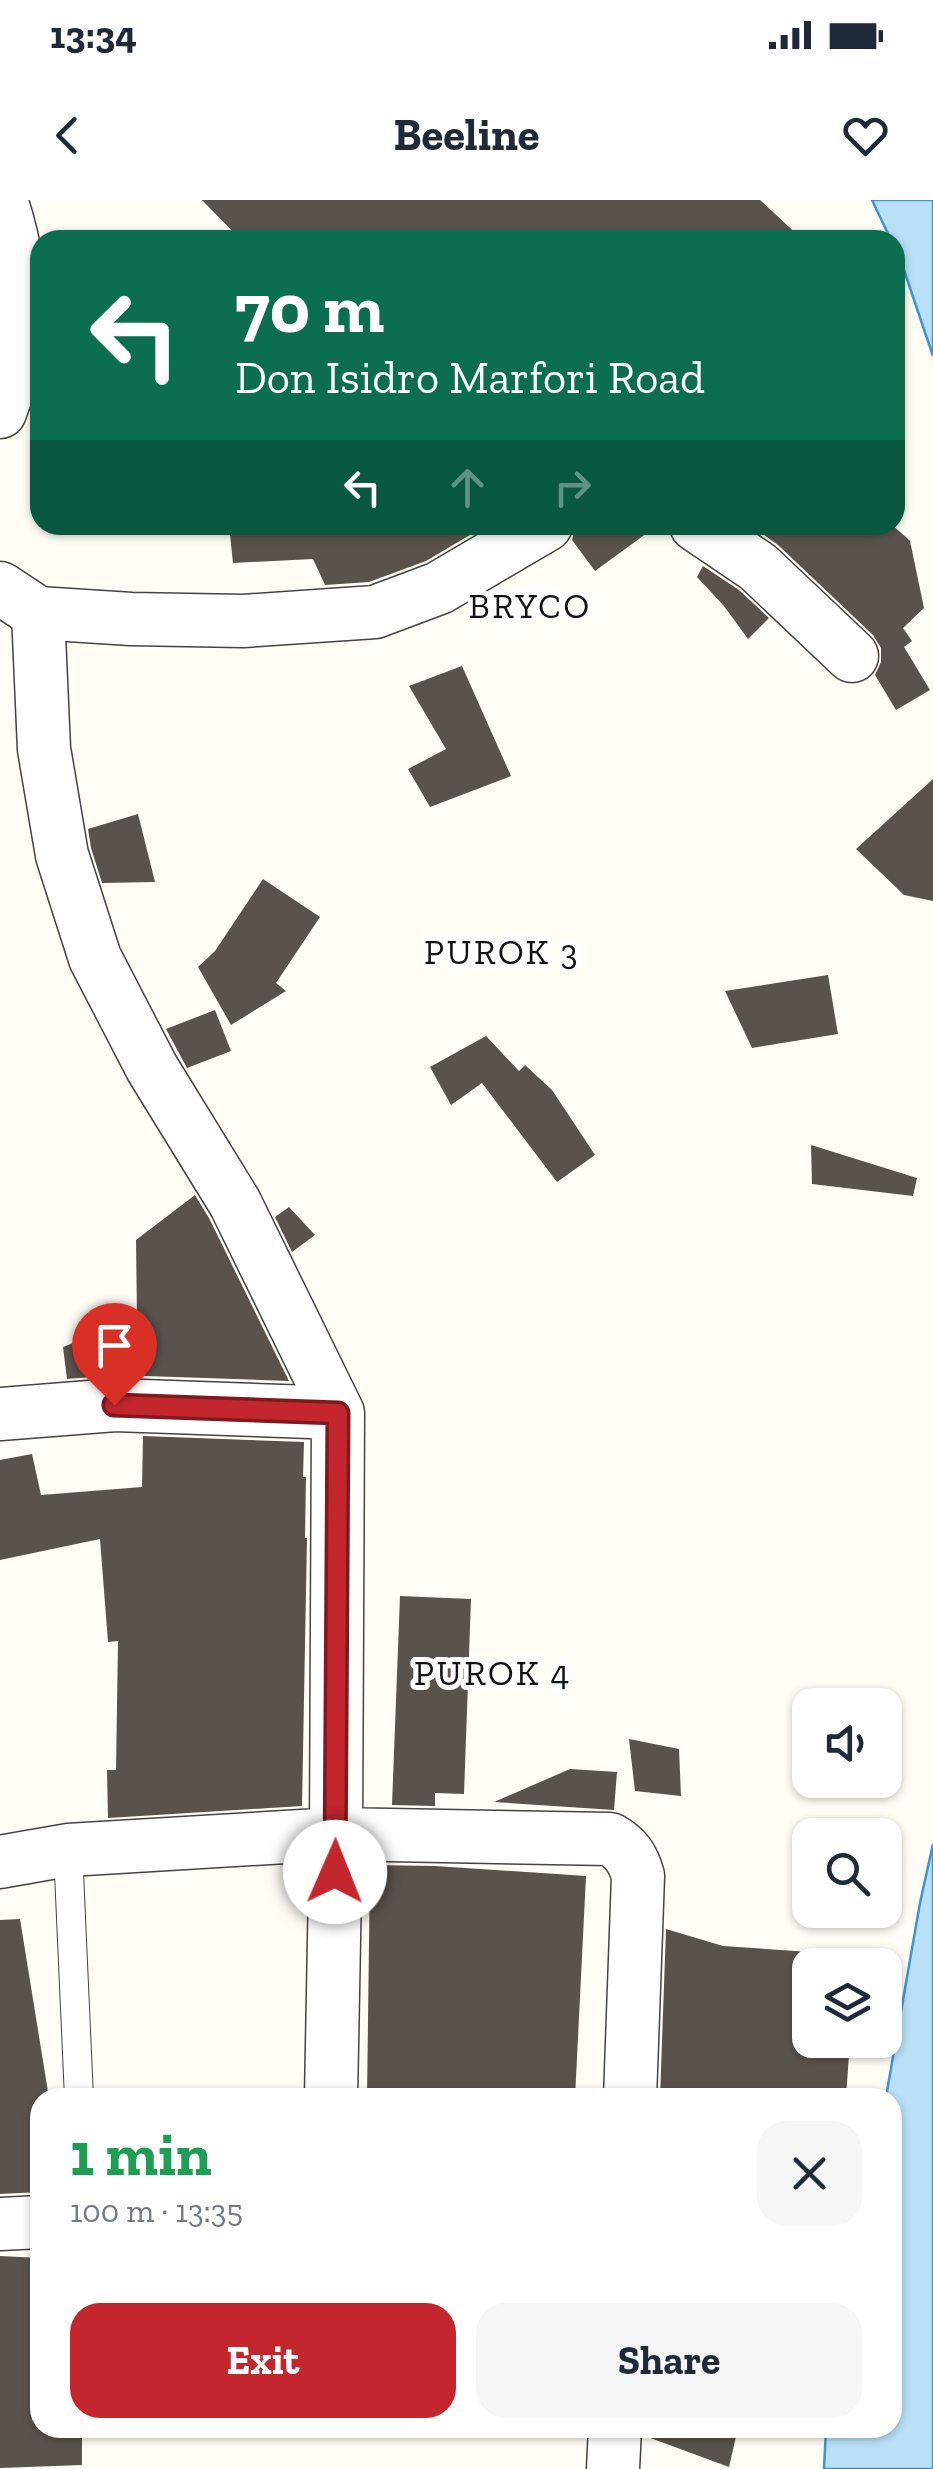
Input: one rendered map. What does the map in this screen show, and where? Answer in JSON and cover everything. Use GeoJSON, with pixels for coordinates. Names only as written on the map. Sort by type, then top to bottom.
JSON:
{"type":"FeatureCollection","features":[{"type":"Feature","properties":{"kind":"street"},"geometry":{"type":"LineString","coordinates":[[0,200],[18,265],[20,300],[15,365],[0,412]]}},
{"type":"Feature","properties":{"kind":"street"},"geometry":{"type":"LineString","coordinates":[[331,2088],[338,1413],[235,1203],[152,1068],[95,958],[62,855],[19,601],[131,619],[243,621],[375,612],[439,588],[529,535]]}},
{"type":"Feature","properties":{"kind":"street"},"geometry":{"type":"LineString","coordinates":[[711,535],[758,567],[852,656]]}},
{"type":"Feature","properties":{"kind":"street"},"geometry":{"type":"LineString","coordinates":[[0,1414],[114,1405],[338,1413]]}},
{"type":"Feature","properties":{"kind":"street"},"geometry":{"type":"LineString","coordinates":[[0,1862],[68,1850],[336,1834],[610,1839],[629,1854],[638,1876],[630,2088]]}},
{"type":"Feature","properties":{"kind":"street"},"geometry":{"type":"LineString","coordinates":[[0,2224],[30,2222]]}},
{"type":"Feature","properties":{"kind":"street"},"geometry":{"type":"LineString","coordinates":[[613,2469],[615,2438]]}},
{"type":"Feature","properties":{"kind":"lane"},"geometry":{"type":"LineString","coordinates":[[68,1850],[79,2088]]}},
{"type":"Feature","properties":{"kind":"water"},"geometry":{"type":"Polygon","coordinates":[[[872,200],[933,200],[933,356],[905,273],[905,230],[886,230],[872,200]]]}},
{"type":"Feature","properties":{"kind":"water"},"geometry":{"type":"Polygon","coordinates":[[[933,1844],[933,2469],[824,2469],[826,2438],[902,2438],[902,2088],[888,2088],[893,2058],[902,2058],[902,2006],[933,1844]]]}},
{"type":"Feature","properties":{"kind":"building"},"geometry":{"type":"Polygon","coordinates":[[[202,200],[760,200],[792,230],[231,230],[202,200]]]}},
{"type":"Feature","properties":{"kind":"building"},"geometry":{"type":"Polygon","coordinates":[[[230,535],[470,535],[426,561],[369,582],[325,585],[313,559],[233,563],[230,535]]]}},
{"type":"Feature","properties":{"kind":"building"},"geometry":{"type":"Polygon","coordinates":[[[573,535],[644,535],[595,571],[572,540],[573,535]]]}},
{"type":"Feature","properties":{"kind":"building"},"geometry":{"type":"Polygon","coordinates":[[[764,535],[906,537],[924,608],[903,628],[912,641],[904,647],[930,690],[896,710],[875,675],[881,662],[881,648],[873,635],[764,535]]]}},
{"type":"Feature","properties":{"kind":"building"},"geometry":{"type":"Polygon","coordinates":[[[703,566],[739,590],[769,618],[748,639],[697,577],[703,566]]]}},
{"type":"Feature","properties":{"kind":"building"},"geometry":{"type":"Polygon","coordinates":[[[462,666],[511,776],[430,807],[408,769],[446,749],[409,686],[462,666]]]}},
{"type":"Feature","properties":{"kind":"building"},"geometry":{"type":"Polygon","coordinates":[[[933,779],[933,901],[904,895],[856,849],[933,779]]]}},
{"type":"Feature","properties":{"kind":"building"},"geometry":{"type":"Polygon","coordinates":[[[138,814],[155,882],[102,883],[88,829],[138,814]]]}},
{"type":"Feature","properties":{"kind":"building"},"geometry":{"type":"Polygon","coordinates":[[[263,879],[320,917],[276,983],[286,991],[231,1025],[198,967],[215,951],[263,879]]]}},
{"type":"Feature","properties":{"kind":"building"},"geometry":{"type":"Polygon","coordinates":[[[828,975],[838,1034],[752,1048],[725,991],[828,975]]]}},
{"type":"Feature","properties":{"kind":"building"},"geometry":{"type":"Polygon","coordinates":[[[215,1010],[231,1051],[187,1068],[166,1029],[215,1010]]]}},
{"type":"Feature","properties":{"kind":"building"},"geometry":{"type":"Polygon","coordinates":[[[486,1036],[519,1071],[525,1065],[552,1090],[595,1155],[557,1182],[482,1083],[451,1105],[430,1067],[486,1036]]]}},
{"type":"Feature","properties":{"kind":"building"},"geometry":{"type":"Polygon","coordinates":[[[811,1145],[917,1178],[913,1196],[812,1184],[811,1145]]]}},
{"type":"Feature","properties":{"kind":"building"},"geometry":{"type":"Polygon","coordinates":[[[195,1195],[289,1381],[116,1375],[67,1379],[63,1347],[137,1318],[136,1240],[195,1195]]]}},
{"type":"Feature","properties":{"kind":"building"},"geometry":{"type":"Polygon","coordinates":[[[289,1207],[315,1235],[292,1252],[275,1217],[289,1207]]]}},
{"type":"Feature","properties":{"kind":"building"},"geometry":{"type":"Polygon","coordinates":[[[143,1436],[304,1442],[307,1538],[302,1806],[108,1818],[107,1770],[116,1770],[118,1641],[108,1642],[100,1539],[0,1560],[0,1460],[32,1454],[41,1495],[142,1487],[143,1436]]]}},
{"type":"Feature","properties":{"kind":"building"},"geometry":{"type":"Polygon","coordinates":[[[400,1596],[471,1599],[464,1794],[435,1793],[435,1806],[392,1805],[400,1596]]]}},
{"type":"Feature","properties":{"kind":"building"},"geometry":{"type":"Polygon","coordinates":[[[629,1739],[679,1749],[681,1796],[635,1791],[629,1739]]]}},
{"type":"Feature","properties":{"kind":"building"},"geometry":{"type":"Polygon","coordinates":[[[570,1769],[617,1772],[614,1810],[494,1802],[570,1769]]]}},
{"type":"Feature","properties":{"kind":"building"},"geometry":{"type":"Polygon","coordinates":[[[370,1865],[586,1876],[575,2088],[367,2088],[370,1865]]]}},
{"type":"Feature","properties":{"kind":"building"},"geometry":{"type":"Polygon","coordinates":[[[20,1919],[47,2088],[30,2088],[30,2192],[0,2194],[0,1920],[20,1919]]]}},
{"type":"Feature","properties":{"kind":"building"},"geometry":{"type":"Polygon","coordinates":[[[666,1929],[723,1946],[792,1951],[792,2058],[849,2058],[847,2088],[660,2088],[666,1929]]]}},
{"type":"Feature","properties":{"kind":"building"},"geometry":{"type":"Polygon","coordinates":[[[0,2256],[30,2258],[30,2438],[82,2438],[82,2465],[0,2468],[0,2256]]]}},
{"type":"Feature","properties":{"kind":"building"},"geometry":{"type":"Polygon","coordinates":[[[650,2438],[736,2438],[729,2467],[650,2438]]]}},
{"type":"Feature","properties":{"kind":"district","name":"BRYCO"},"geometry":{"type":"Point","coordinates":[530,606]}},
{"type":"Feature","properties":{"kind":"district","name":"PUROK 3"},"geometry":{"type":"Point","coordinates":[502,952]}},
{"type":"Feature","properties":{"kind":"district","name":"PUROK 4"},"geometry":{"type":"Point","coordinates":[493,1673]}},
{"type":"Feature","properties":{"kind":"route"},"geometry":{"type":"LineString","coordinates":[[114,1405],[338,1413],[335,1872]]}}]}
